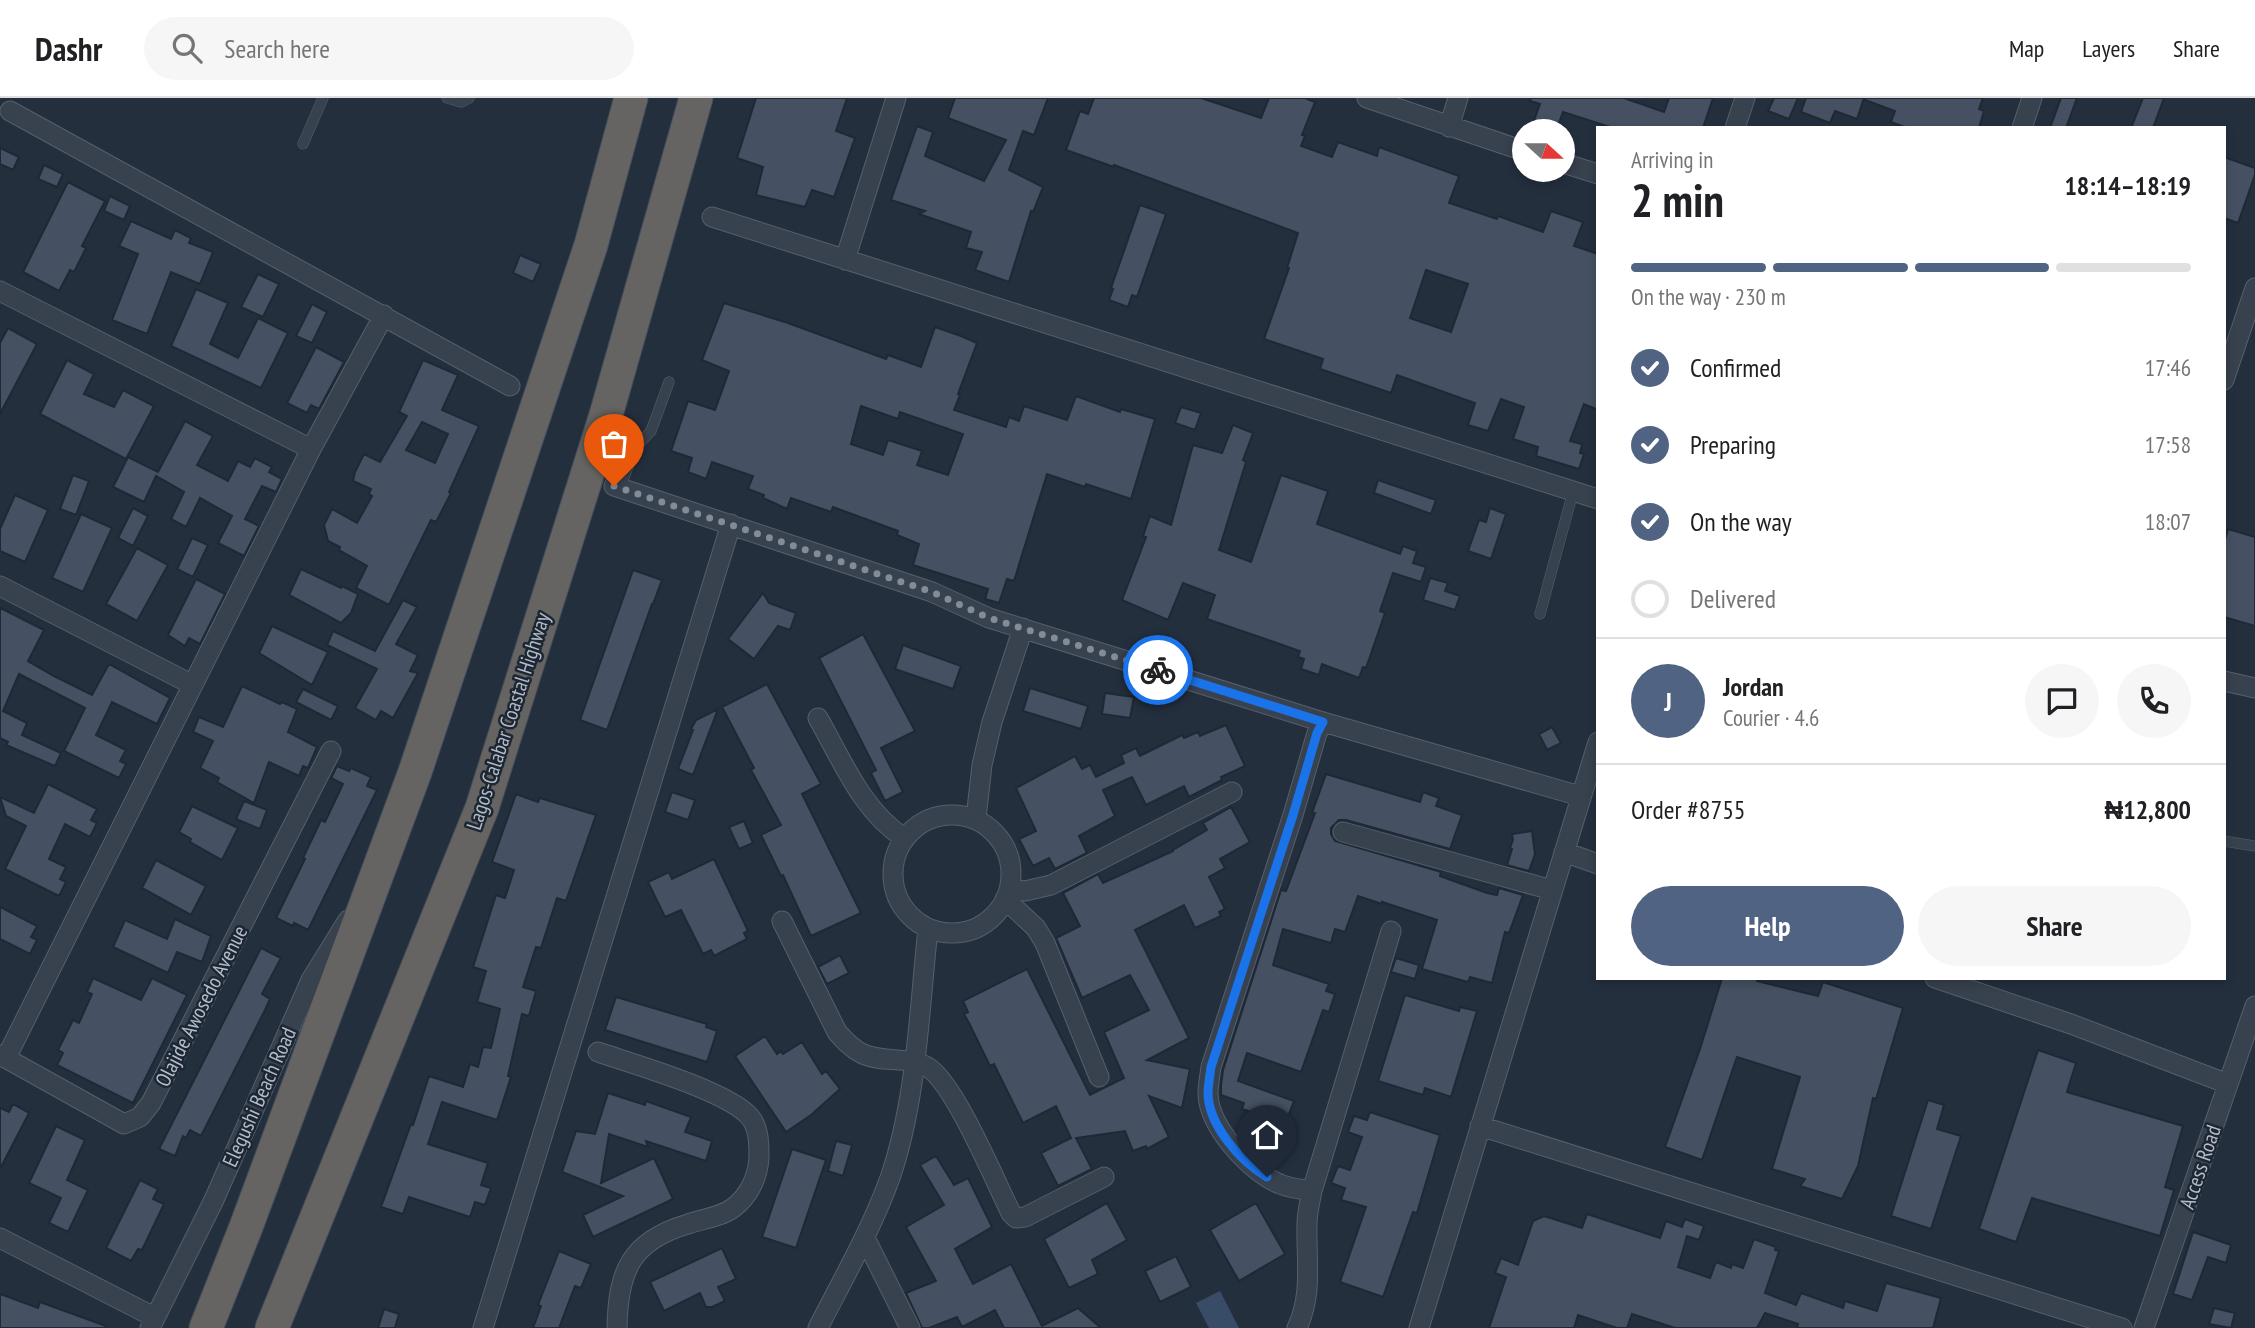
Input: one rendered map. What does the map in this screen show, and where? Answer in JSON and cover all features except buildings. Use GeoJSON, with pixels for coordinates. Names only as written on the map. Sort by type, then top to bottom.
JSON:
{"type":"FeatureCollection","features":[{"type":"Feature","properties":{"kind":"highway"},"geometry":{"type":"LineString","coordinates":[[206,1328],[415,772],[591,245],[631,98]]}},
{"type":"Feature","properties":{"kind":"highway","name":"Lagos-Calabar Coastal Highway"},"geometry":{"type":"LineString","coordinates":[[272,1328],[482,808],[606,415],[696,98]]}},
{"type":"Feature","properties":{"kind":"street"},"geometry":{"type":"LineString","coordinates":[[845,260],[896,98]]}},
{"type":"Feature","properties":{"kind":"street"},"geometry":{"type":"LineString","coordinates":[[1367,98],[1512,147]]}},
{"type":"Feature","properties":{"kind":"street"},"geometry":{"type":"LineString","coordinates":[[1449,127],[1458,98]]}},
{"type":"Feature","properties":{"kind":"street"},"geometry":{"type":"LineString","coordinates":[[1736,126],[1745,98]]}},
{"type":"Feature","properties":{"kind":"street"},"geometry":{"type":"LineString","coordinates":[[2023,126],[2032,98]]}},
{"type":"Feature","properties":{"kind":"street"},"geometry":{"type":"LineString","coordinates":[[10,111],[510,386]]}},
{"type":"Feature","properties":{"kind":"street"},"geometry":{"type":"LineString","coordinates":[[1575,167],[1596,173]]}},
{"type":"Feature","properties":{"kind":"street"},"geometry":{"type":"LineString","coordinates":[[712,217],[1596,498]]}},
{"type":"Feature","properties":{"kind":"street"},"geometry":{"type":"LineString","coordinates":[[2226,375],[2255,288]]}},
{"type":"Feature","properties":{"kind":"street"},"geometry":{"type":"LineString","coordinates":[[0,291],[311,449]]}},
{"type":"Feature","properties":{"kind":"street"},"geometry":{"type":"LineString","coordinates":[[3,1057],[311,449],[384,315]]}},
{"type":"Feature","properties":{"kind":"street"},"geometry":{"type":"LineString","coordinates":[[617,487],[932,592],[989,618],[1323,722],[1580,796]]}},
{"type":"Feature","properties":{"kind":"street"},"geometry":{"type":"LineString","coordinates":[[483,1328],[731,524]]}},
{"type":"Feature","properties":{"kind":"street"},"geometry":{"type":"LineString","coordinates":[[0,586],[193,685]]}},
{"type":"Feature","properties":{"kind":"street"},"geometry":{"type":"LineString","coordinates":[[976,818],[982,765],[992,722],[1023,628]]}},
{"type":"Feature","properties":{"kind":"street"},"geometry":{"type":"LineString","coordinates":[[2226,681],[2255,688]]}},
{"type":"Feature","properties":{"kind":"street"},"geometry":{"type":"LineString","coordinates":[[818,718],[867,804],[884,824],[904,838]]}},
{"type":"Feature","properties":{"kind":"street"},"geometry":{"type":"LineString","coordinates":[[1312,1191],[1280,1185],[1254,1169],[1233,1147],[1214,1118],[1208,1095],[1211,1067],[1317,733],[1323,722]]}},
{"type":"Feature","properties":{"kind":"street"},"geometry":{"type":"LineString","coordinates":[[1419,1328],[1596,748]]}},
{"type":"Feature","properties":{"kind":"street","name":"Olajide Awosedo Avenue"},"geometry":{"type":"LineString","coordinates":[[3,1057],[124,1124],[140,1117],[151,1103],[331,751]]}},
{"type":"Feature","properties":{"kind":"street"},"geometry":{"type":"LineString","coordinates":[[1007,894],[1051,885],[1232,792]]}},
{"type":"Feature","properties":{"kind":"street"},"geometry":{"type":"LineString","coordinates":[[956,814],[976,818],[993,830],[1005,847],[1011,869],[1007,894],[1001,908],[986,923],[967,932],[949,933],[929,929],[911,918],[899,901],[892,878],[894,857],[904,838],[919,824],[935,816],[956,814]]}},
{"type":"Feature","properties":{"kind":"street"},"geometry":{"type":"LineString","coordinates":[[1343,832],[1552,890]]}},
{"type":"Feature","properties":{"kind":"street"},"geometry":{"type":"LineString","coordinates":[[1564,852],[1596,863]]}},
{"type":"Feature","properties":{"kind":"street","name":"Elegushi Beach Road"},"geometry":{"type":"LineString","coordinates":[[152,1322],[213,1202],[311,980],[378,871]]}},
{"type":"Feature","properties":{"kind":"street"},"geometry":{"type":"LineString","coordinates":[[1007,894],[1045,943],[1099,1077]]}},
{"type":"Feature","properties":{"kind":"street"},"geometry":{"type":"LineString","coordinates":[[782,921],[836,1032],[861,1053],[928,1067],[948,1087],[1011,1213],[1016,1218],[1025,1217],[1104,1177]]}},
{"type":"Feature","properties":{"kind":"street"},"geometry":{"type":"LineString","coordinates":[[818,1328],[864,1238],[890,1178],[902,1135],[914,1062],[929,929]]}},
{"type":"Feature","properties":{"kind":"street"},"geometry":{"type":"LineString","coordinates":[[1297,1328],[1303,1314],[1308,1287],[1307,1222],[1312,1191],[1391,932]]}},
{"type":"Feature","properties":{"kind":"street"},"geometry":{"type":"LineString","coordinates":[[1941,980],[2071,1024],[2228,1084]]}},
{"type":"Feature","properties":{"kind":"street","name":"Access Road"},"geometry":{"type":"LineString","coordinates":[[2144,1328],[2255,1006]]}},
{"type":"Feature","properties":{"kind":"street"},"geometry":{"type":"LineString","coordinates":[[598,1052],[695,1086],[733,1103],[751,1118],[757,1130],[759,1147],[759,1166],[753,1184],[732,1209],[657,1236],[628,1264],[620,1285],[617,1328]]}},
{"type":"Feature","properties":{"kind":"street"},"geometry":{"type":"LineString","coordinates":[[1480,1126],[2122,1328]]}},
{"type":"Feature","properties":{"kind":"street"},"geometry":{"type":"LineString","coordinates":[[0,1238],[152,1322]]}},
{"type":"Feature","properties":{"kind":"street"},"geometry":{"type":"LineString","coordinates":[[864,1238],[910,1328]]}},
{"type":"Feature","properties":{"kind":"lane"},"geometry":{"type":"LineString","coordinates":[[303,144],[323,98]]}},
{"type":"Feature","properties":{"kind":"lane"},"geometry":{"type":"LineString","coordinates":[[447,98],[461,102],[469,98]]}},
{"type":"Feature","properties":{"kind":"lane"},"geometry":{"type":"LineString","coordinates":[[617,487],[635,448],[651,431],[669,382]]}},
{"type":"Feature","properties":{"kind":"lane"},"geometry":{"type":"LineString","coordinates":[[1540,614],[1573,492]]}},
{"type":"Feature","properties":{"kind":"lane"},"geometry":{"type":"LineString","coordinates":[[2226,841],[2255,846]]}},
{"type":"Feature","properties":{"kind":"water"},"geometry":{"type":"Polygon","coordinates":[[[1220,1291],[1239,1328],[1209,1328],[1196,1303],[1220,1291]]]}},
{"type":"Feature","properties":{"kind":"way so far"},"geometry":{"type":"LineString","coordinates":[[614,486],[932,592],[989,618],[1158,670]]}},
{"type":"Feature","properties":{"kind":"route"},"geometry":{"type":"LineString","coordinates":[[1158,670],[1323,722],[1317,733],[1211,1067],[1208,1095],[1214,1118],[1233,1147],[1254,1169],[1267,1177]]}}]}
